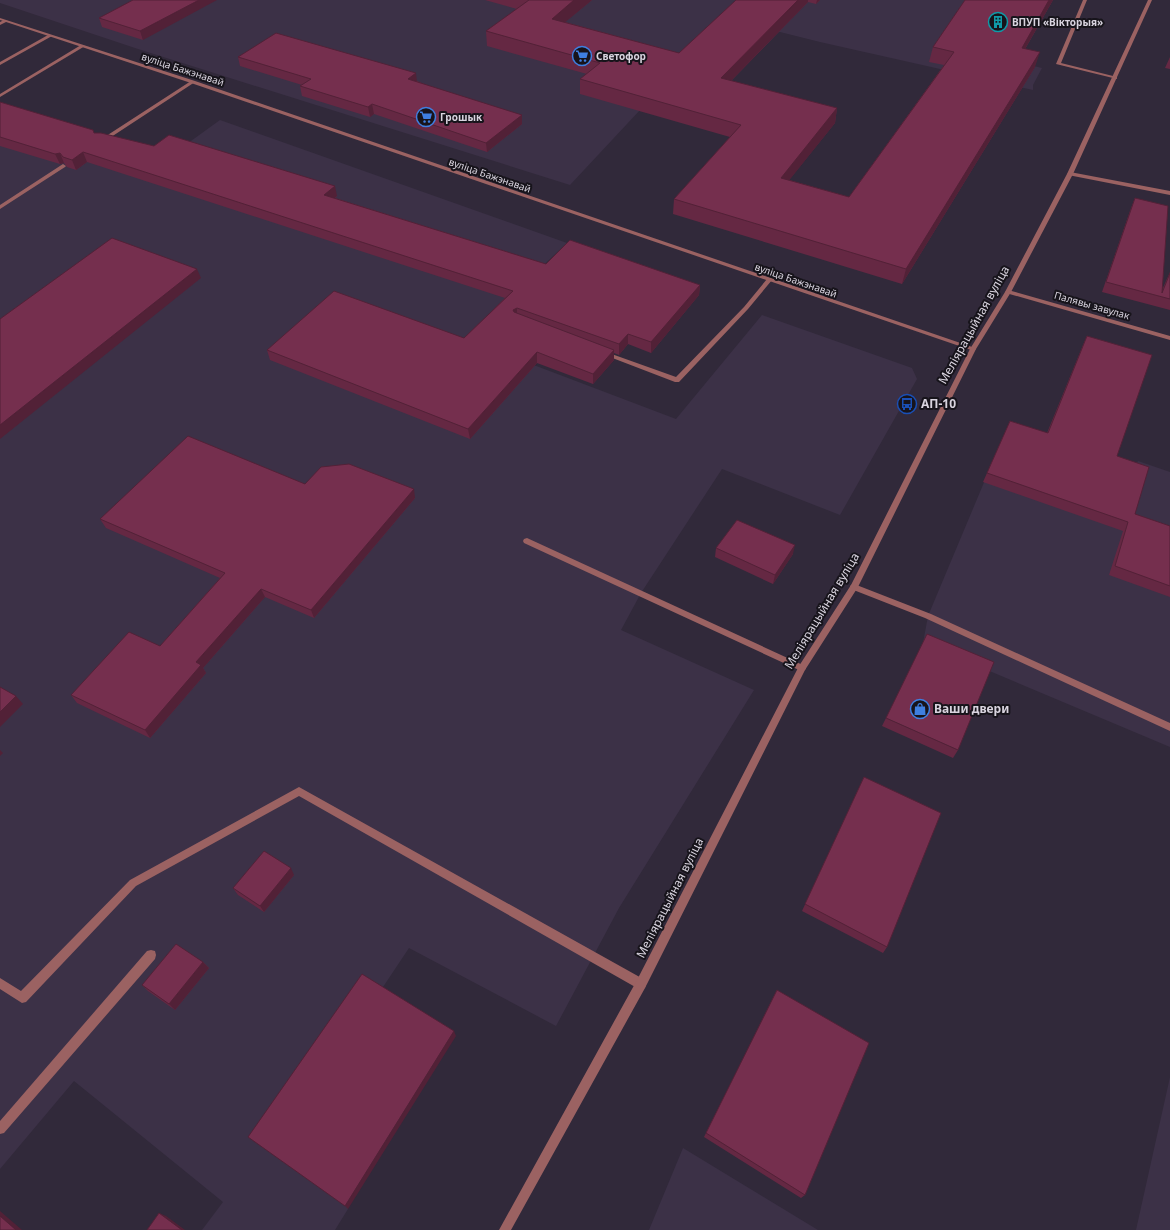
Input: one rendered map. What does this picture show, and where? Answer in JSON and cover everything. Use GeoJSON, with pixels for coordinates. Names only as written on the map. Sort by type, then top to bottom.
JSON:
{"type":"FeatureCollection","features":[{"type":"Feature","properties":{"kind":"street"},"geometry":{"type":"LineString","coordinates":[[1085,0],[1058,64],[1115,78]]}},
{"type":"Feature","properties":{"kind":"street","name":"Меліярацыйная вуліца"},"geometry":{"type":"LineString","coordinates":[[506,1230],[641,984],[802,668],[854,587],[973,349],[1008,292],[1070,174],[1150,0]]}},
{"type":"Feature","properties":{"kind":"street"},"geometry":{"type":"LineString","coordinates":[[0,24],[3,20]]}},
{"type":"Feature","properties":{"kind":"street","name":"вуліца Бажэнавай"},"geometry":{"type":"LineString","coordinates":[[3,20],[193,82],[973,349]]}},
{"type":"Feature","properties":{"kind":"street"},"geometry":{"type":"LineString","coordinates":[[0,64],[50,36]]}},
{"type":"Feature","properties":{"kind":"street"},"geometry":{"type":"LineString","coordinates":[[0,96],[83,46]]}},
{"type":"Feature","properties":{"kind":"street"},"geometry":{"type":"LineString","coordinates":[[101,141],[193,82]]}},
{"type":"Feature","properties":{"kind":"street"},"geometry":{"type":"LineString","coordinates":[[0,207],[64,166]]}},
{"type":"Feature","properties":{"kind":"street"},"geometry":{"type":"LineString","coordinates":[[1070,174],[1170,192]]}},
{"type":"Feature","properties":{"kind":"street"},"geometry":{"type":"LineString","coordinates":[[597,351],[677,380],[746,308],[769,280]]}},
{"type":"Feature","properties":{"kind":"street","name":"Палявы завулак"},"geometry":{"type":"LineString","coordinates":[[1008,292],[1170,338]]}},
{"type":"Feature","properties":{"kind":"street"},"geometry":{"type":"LineString","coordinates":[[527,541],[802,668]]}},
{"type":"Feature","properties":{"kind":"street"},"geometry":{"type":"LineString","coordinates":[[854,587],[928,616],[1170,728]]}},
{"type":"Feature","properties":{"kind":"street"},"geometry":{"type":"LineString","coordinates":[[0,983],[22,998],[132,883],[299,791],[641,984]]}},
{"type":"Feature","properties":{"kind":"street"},"geometry":{"type":"LineString","coordinates":[[0,1129],[151,955]]}},
{"type":"Feature","properties":{"kind":"shaded area"},"geometry":{"type":"Polygon","coordinates":[[[0,0],[1053,0],[1018,62],[1042,68],[1033,85],[1033,90],[820,42],[728,19],[683,64],[570,185],[138,49],[0,3],[0,0]]]}},
{"type":"Feature","properties":{"kind":"shaded area"},"geometry":{"type":"Polygon","coordinates":[[[0,111],[157,156],[184,146],[220,120],[567,243],[465,339],[676,419],[762,315],[912,368],[917,379],[840,515],[722,469],[641,593],[621,630],[754,690],[619,908],[556,1026],[409,948],[381,990],[348,1209],[335,1230],[202,1230],[223,1202],[74,1081],[0,1169],[0,111]]]}},
{"type":"Feature","properties":{"kind":"shaded area"},"geometry":{"type":"Polygon","coordinates":[[[1006,430],[1132,472],[1138,461],[1170,472],[1170,747],[923,643],[928,616],[1006,430]]]}},
{"type":"Feature","properties":{"kind":"shaded area"},"geometry":{"type":"Polygon","coordinates":[[[1170,1077],[1170,1230],[1136,1230],[1170,1077]]]}},
{"type":"Feature","properties":{"kind":"shaded area"},"geometry":{"type":"Polygon","coordinates":[[[683,1148],[818,1230],[649,1230],[683,1148]]]}},
{"type":"Feature","properties":{"kind":"building"},"geometry":{"type":"Polygon","coordinates":[[[133,0],[199,0],[140,31],[99,18],[133,0]]]}},
{"type":"Feature","properties":{"kind":"building"},"geometry":{"type":"Polygon","coordinates":[[[529,0],[574,0],[552,19],[679,53],[736,0],[798,0],[721,78],[837,108],[781,178],[849,197],[954,52],[933,47],[965,0],[1049,0],[1022,48],[1040,52],[906,269],[674,199],[741,125],[580,79],[600,63],[486,31],[529,0]]]}},
{"type":"Feature","properties":{"kind":"building"},"geometry":{"type":"Polygon","coordinates":[[[276,33],[416,73],[408,79],[522,115],[486,143],[372,104],[368,107],[300,86],[311,79],[238,57],[276,33]]]}},
{"type":"Feature","properties":{"kind":"building"},"geometry":{"type":"Polygon","coordinates":[[[0,102],[93,130],[94,133],[101,133],[154,146],[169,135],[335,186],[324,195],[546,264],[570,240],[700,285],[651,342],[628,334],[619,344],[517,308],[513,310],[514,312],[614,350],[593,374],[537,352],[468,429],[267,350],[334,291],[464,338],[513,291],[83,152],[72,160],[63,157],[60,153],[55,154],[0,137],[0,102]]]}},
{"type":"Feature","properties":{"kind":"building"},"geometry":{"type":"Polygon","coordinates":[[[1135,198],[1168,206],[1162,293],[1170,273],[1170,299],[1106,282],[1135,198]]]}},
{"type":"Feature","properties":{"kind":"building"},"geometry":{"type":"Polygon","coordinates":[[[112,238],[197,269],[0,425],[0,319],[112,238]]]}},
{"type":"Feature","properties":{"kind":"building"},"geometry":{"type":"Polygon","coordinates":[[[1087,336],[1152,355],[1117,456],[1149,467],[1135,514],[1170,526],[1170,586],[1115,566],[1128,522],[987,473],[1010,421],[1048,433],[1087,336]]]}},
{"type":"Feature","properties":{"kind":"building"},"geometry":{"type":"Polygon","coordinates":[[[188,436],[305,484],[321,467],[349,464],[414,489],[311,610],[261,589],[196,662],[201,665],[145,730],[71,695],[129,632],[160,646],[225,573],[100,519],[188,436]]]}},
{"type":"Feature","properties":{"kind":"building"},"geometry":{"type":"Polygon","coordinates":[[[737,520],[795,545],[775,575],[716,548],[737,520]]]}},
{"type":"Feature","properties":{"kind":"building"},"geometry":{"type":"Polygon","coordinates":[[[927,634],[994,662],[958,750],[886,718],[927,634]]]}},
{"type":"Feature","properties":{"kind":"building"},"geometry":{"type":"Polygon","coordinates":[[[0,687],[16,696],[0,712],[0,687]]]}},
{"type":"Feature","properties":{"kind":"building"},"geometry":{"type":"Polygon","coordinates":[[[864,777],[941,813],[887,947],[805,904],[864,777]]]}},
{"type":"Feature","properties":{"kind":"building"},"geometry":{"type":"Polygon","coordinates":[[[264,851],[291,868],[260,906],[233,888],[264,851]]]}},
{"type":"Feature","properties":{"kind":"building"},"geometry":{"type":"Polygon","coordinates":[[[176,944],[203,962],[169,1004],[142,985],[176,944]]]}},
{"type":"Feature","properties":{"kind":"building"},"geometry":{"type":"Polygon","coordinates":[[[362,974],[454,1031],[345,1206],[248,1137],[362,974]]]}},
{"type":"Feature","properties":{"kind":"building"},"geometry":{"type":"Polygon","coordinates":[[[777,990],[869,1043],[805,1195],[706,1133],[777,990]]]}},
{"type":"Feature","properties":{"kind":"building"},"geometry":{"type":"Polygon","coordinates":[[[159,1213],[182,1230],[147,1230],[159,1213]]]}},
{"type":"Feature","properties":{"kind":"building"},"geometry":{"type":"Polygon","coordinates":[[[0,1216],[16,1230],[0,1230],[0,1216]]]}},
{"type":"Feature","properties":{"kind":"place","name":"ВПУП «Вікторыя»"},"geometry":{"type":"Point","coordinates":[998,22]}},
{"type":"Feature","properties":{"kind":"place","name":"Светофор"},"geometry":{"type":"Point","coordinates":[582,56]}},
{"type":"Feature","properties":{"kind":"place","name":"Грошык"},"geometry":{"type":"Point","coordinates":[426,117]}},
{"type":"Feature","properties":{"kind":"place","name":"АП-10"},"geometry":{"type":"Point","coordinates":[907,404]}},
{"type":"Feature","properties":{"kind":"place","name":"Ваши двери"},"geometry":{"type":"Point","coordinates":[920,709]}}]}
